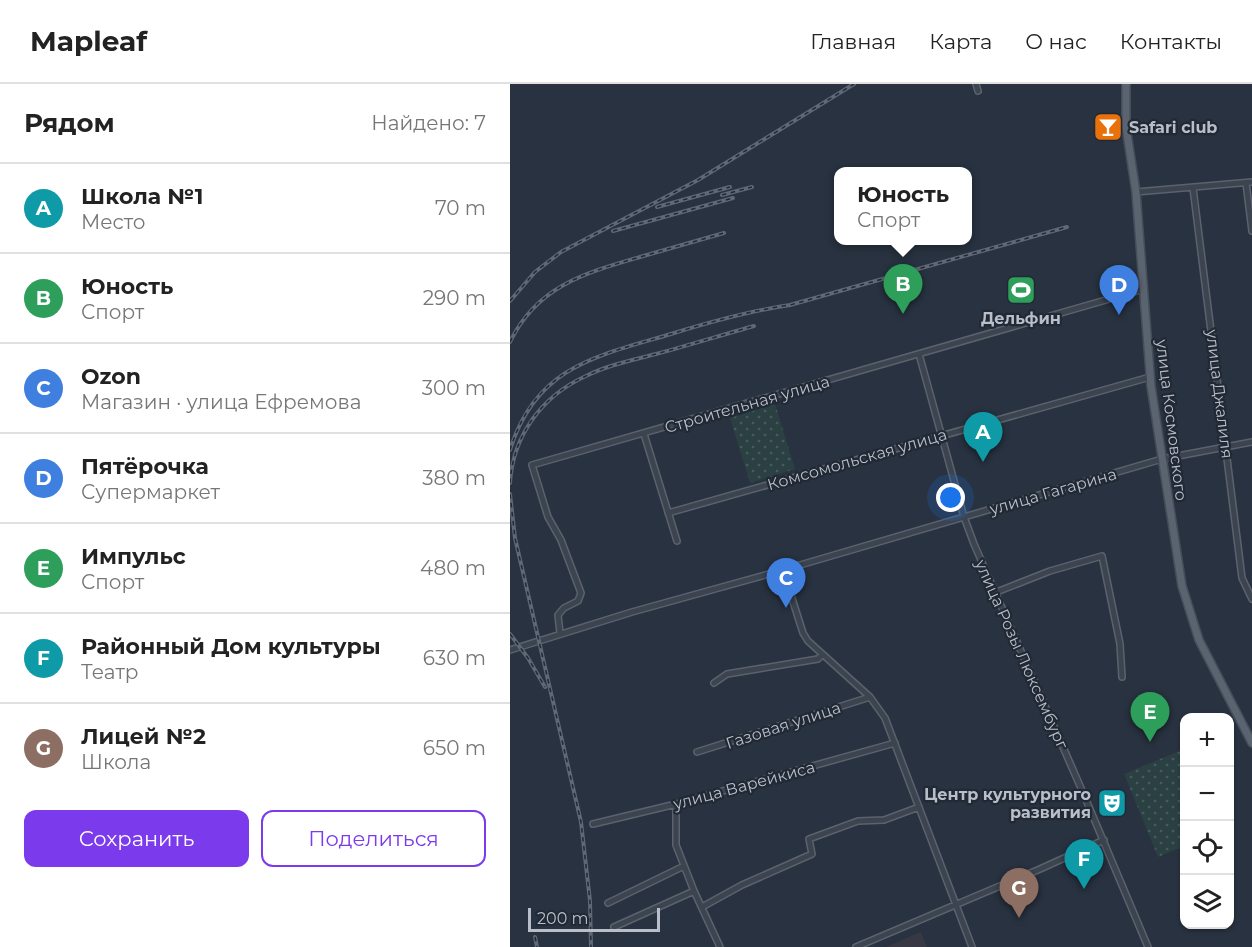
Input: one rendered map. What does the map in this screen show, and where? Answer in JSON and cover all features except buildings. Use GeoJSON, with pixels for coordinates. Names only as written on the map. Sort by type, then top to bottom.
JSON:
{"type":"FeatureCollection","features":[{"type":"Feature","properties":{"kind":"main road","name":"улица Космовского"},"geometry":{"type":"LineString","coordinates":[[1126,84],[1126,127],[1136,192],[1150,377],[1182,586],[1199,640],[1252,743]]}},
{"type":"Feature","properties":{"kind":"street"},"geometry":{"type":"LineString","coordinates":[[976,84],[978,91]]}},
{"type":"Feature","properties":{"kind":"street"},"geometry":{"type":"LineString","coordinates":[[1136,192],[1249,182],[1252,231]]}},
{"type":"Feature","properties":{"kind":"street","name":"улица Джалиля"},"geometry":{"type":"LineString","coordinates":[[1193,188],[1242,578],[1252,599]]}},
{"type":"Feature","properties":{"kind":"street","name":"Строительная улица"},"geometry":{"type":"LineString","coordinates":[[560,633],[558,615],[564,608],[578,601],[580,593],[561,540],[548,517],[532,465],[1144,289]]}},
{"type":"Feature","properties":{"kind":"street","name":"улица Розы Люксембург"},"geometry":{"type":"LineString","coordinates":[[919,354],[964,517],[994,592],[1104,840],[1148,947]]}},
{"type":"Feature","properties":{"kind":"street","name":"Комсомольская улица"},"geometry":{"type":"LineString","coordinates":[[668,513],[1150,377]]}},
{"type":"Feature","properties":{"kind":"street"},"geometry":{"type":"LineString","coordinates":[[644,434],[677,541]]}},
{"type":"Feature","properties":{"kind":"street","name":"улица Гагарина"},"geometry":{"type":"LineString","coordinates":[[510,650],[560,633],[1162,459],[1252,442]]}},
{"type":"Feature","properties":{"kind":"street"},"geometry":{"type":"LineString","coordinates":[[994,592],[1102,556],[1120,644],[1122,677]]}},
{"type":"Feature","properties":{"kind":"street"},"geometry":{"type":"LineString","coordinates":[[783,570],[803,633],[808,641],[870,698],[885,718],[972,947]]}},
{"type":"Feature","properties":{"kind":"street"},"geometry":{"type":"LineString","coordinates":[[714,682],[727,674],[818,659],[822,655]]}},
{"type":"Feature","properties":{"kind":"street","name":"Газовая улица"},"geometry":{"type":"LineString","coordinates":[[697,752],[870,698]]}},
{"type":"Feature","properties":{"kind":"street","name":"улица Варейкиса"},"geometry":{"type":"LineString","coordinates":[[593,824],[676,804],[895,743]]}},
{"type":"Feature","properties":{"kind":"street"},"geometry":{"type":"LineString","coordinates":[[676,804],[676,844],[718,946]]}},
{"type":"Feature","properties":{"kind":"street"},"geometry":{"type":"LineString","coordinates":[[702,908],[742,885],[812,854],[809,839],[858,821],[884,820],[919,807]]}},
{"type":"Feature","properties":{"kind":"street"},"geometry":{"type":"LineString","coordinates":[[856,947],[956,906],[1104,840]]}},
{"type":"Feature","properties":{"kind":"street"},"geometry":{"type":"LineString","coordinates":[[608,903],[684,866]]}},
{"type":"Feature","properties":{"kind":"street"},"geometry":{"type":"LineString","coordinates":[[614,927],[694,891]]}},
{"type":"Feature","properties":{"kind":"shaded area"},"geometry":{"type":"Polygon","coordinates":[[[920,932],[927,947],[886,947],[920,932]]]}},
{"type":"Feature","properties":{"kind":"green space"},"geometry":{"type":"Polygon","coordinates":[[[775,404],[795,469],[750,483],[730,418],[775,404]]]}},
{"type":"Feature","properties":{"kind":"green space"},"geometry":{"type":"Polygon","coordinates":[[[1180,751],[1180,848],[1158,857],[1124,774],[1180,751]]]}},
{"type":"Feature","properties":{"kind":"railway"},"geometry":{"type":"LineString","coordinates":[[510,301],[535,272],[561,252],[698,180],[854,84]]}},
{"type":"Feature","properties":{"kind":"railway"},"geometry":{"type":"LineString","coordinates":[[657,207],[730,187]]}},
{"type":"Feature","properties":{"kind":"railway"},"geometry":{"type":"LineString","coordinates":[[722,195],[752,187]]}},
{"type":"Feature","properties":{"kind":"railway"},"geometry":{"type":"LineString","coordinates":[[613,231],[733,198]]}},
{"type":"Feature","properties":{"kind":"railway"},"geometry":{"type":"LineString","coordinates":[[510,450],[521,422],[536,400],[553,382],[594,358],[715,321],[790,305],[1067,227]]}},
{"type":"Feature","properties":{"kind":"railway"},"geometry":{"type":"LineString","coordinates":[[510,342],[534,307],[564,284],[600,269],[724,233]]}},
{"type":"Feature","properties":{"kind":"railway"},"geometry":{"type":"LineString","coordinates":[[510,483],[512,465],[524,433],[543,406],[570,384],[612,366],[754,326]]}},
{"type":"Feature","properties":{"kind":"railway"},"geometry":{"type":"LineString","coordinates":[[510,494],[515,538],[581,822],[590,901],[591,947]]}},
{"type":"Feature","properties":{"kind":"railway"},"geometry":{"type":"LineString","coordinates":[[510,634],[545,687]]}},
{"type":"Feature","properties":{"kind":"railway"},"geometry":{"type":"LineString","coordinates":[[535,937],[537,947]]}},
{"type":"Feature","properties":{"kind":"place","name":"Safari club"},"geometry":{"type":"Point","coordinates":[1108,127]}},
{"type":"Feature","properties":{"kind":"place","name":"Дельфин"},"geometry":{"type":"Point","coordinates":[1021,290]}},
{"type":"Feature","properties":{"kind":"place","name":"Юность"},"geometry":{"type":"Point","coordinates":[903,314]}},
{"type":"Feature","properties":{"kind":"place","name":"Пятёрочка"},"geometry":{"type":"Point","coordinates":[1119,315]}},
{"type":"Feature","properties":{"kind":"place","name":"Школа №1"},"geometry":{"type":"Point","coordinates":[983,462]}},
{"type":"Feature","properties":{"kind":"place","name":"Ozon"},"geometry":{"type":"Point","coordinates":[786,608]}},
{"type":"Feature","properties":{"kind":"place","name":"Импульс"},"geometry":{"type":"Point","coordinates":[1150,742]}},
{"type":"Feature","properties":{"kind":"place","name":"Центр культурного развития"},"geometry":{"type":"Point","coordinates":[1112,803]}},
{"type":"Feature","properties":{"kind":"place","name":"Районный Дом культуры"},"geometry":{"type":"Point","coordinates":[1084,889]}},
{"type":"Feature","properties":{"kind":"place","name":"Лицей №2"},"geometry":{"type":"Point","coordinates":[1019,918]}}]}
